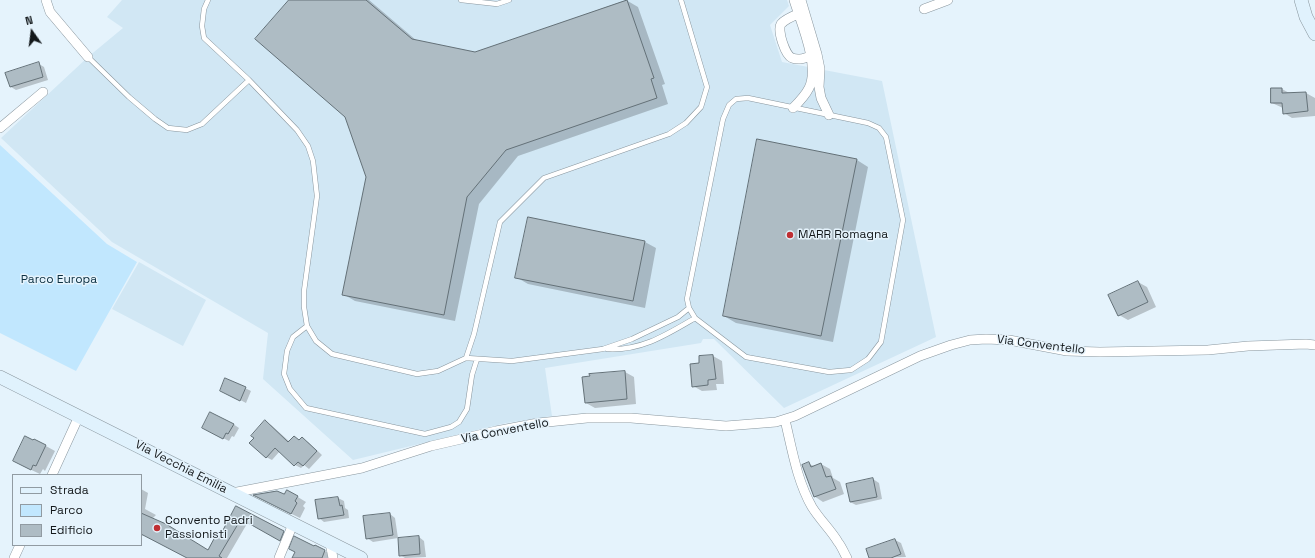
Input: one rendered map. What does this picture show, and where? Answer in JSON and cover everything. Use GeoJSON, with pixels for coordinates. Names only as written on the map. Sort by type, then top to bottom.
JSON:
{"type":"FeatureCollection","features":[{"type":"Feature","properties":{"kind":"street"},"geometry":{"type":"LineString","coordinates":[[46,0],[50,12],[88,57]]}},
{"type":"Feature","properties":{"kind":"street"},"geometry":{"type":"LineString","coordinates":[[794,0],[801,13],[820,69],[819,87],[821,98],[829,115]]}},
{"type":"Feature","properties":{"kind":"street"},"geometry":{"type":"LineString","coordinates":[[801,0],[801,13]]}},
{"type":"Feature","properties":{"kind":"street"},"geometry":{"type":"LineString","coordinates":[[924,9],[948,0]]}},
{"type":"Feature","properties":{"kind":"street"},"geometry":{"type":"LineString","coordinates":[[1301,0],[1306,17],[1315,34]]}},
{"type":"Feature","properties":{"kind":"street"},"geometry":{"type":"LineString","coordinates":[[801,13],[788,18],[781,25],[780,31],[786,53],[792,58],[803,59],[814,55]]}},
{"type":"Feature","properties":{"kind":"street"},"geometry":{"type":"LineString","coordinates":[[793,108],[801,100],[809,88],[813,72],[814,55]]}},
{"type":"Feature","properties":{"kind":"street"},"geometry":{"type":"LineString","coordinates":[[0,128],[44,92]]}},
{"type":"Feature","properties":{"kind":"street","name":"Via Conventello"},"geometry":{"type":"LineString","coordinates":[[232,493],[362,468],[431,446],[538,423],[587,418],[624,418],[726,426],[776,422],[795,416],[920,356],[970,340],[1009,340],[1067,351],[1100,352],[1208,350],[1248,346],[1315,345]]}},
{"type":"Feature","properties":{"kind":"street","name":"Via Vecchia Emilia"},"geometry":{"type":"LineString","coordinates":[[0,376],[361,558]]}},
{"type":"Feature","properties":{"kind":"street"},"geometry":{"type":"LineString","coordinates":[[52,474],[79,416]]}},
{"type":"Feature","properties":{"kind":"street"},"geometry":{"type":"LineString","coordinates":[[784,420],[798,472],[806,494],[812,507],[838,541],[847,558]]}},
{"type":"Feature","properties":{"kind":"street"},"geometry":{"type":"LineString","coordinates":[[279,558],[293,524]]}},
{"type":"Feature","properties":{"kind":"street"},"geometry":{"type":"LineString","coordinates":[[330,543],[333,558]]}},
{"type":"Feature","properties":{"kind":"street"},"geometry":{"type":"LineString","coordinates":[[14,558],[20,546]]}},
{"type":"Feature","properties":{"kind":"lane"},"geometry":{"type":"LineString","coordinates":[[208,0],[204,9],[202,26],[204,38],[249,80],[297,130],[308,146],[313,161],[316,196],[304,291],[304,308],[307,326],[316,341],[332,354],[417,374],[438,371],[466,358],[512,361],[603,349],[620,350],[646,344],[695,318]]}},
{"type":"Feature","properties":{"kind":"lane"},"geometry":{"type":"LineString","coordinates":[[461,0],[497,4],[509,0]]}},
{"type":"Feature","properties":{"kind":"lane"},"geometry":{"type":"LineString","coordinates":[[466,358],[474,334],[500,222],[544,178],[669,134],[686,123],[701,107],[707,87],[681,0]]}},
{"type":"Feature","properties":{"kind":"lane"},"geometry":{"type":"LineString","coordinates":[[88,57],[129,97],[168,128],[188,130],[202,124],[249,80]]}},
{"type":"Feature","properties":{"kind":"lane"},"geometry":{"type":"LineString","coordinates":[[736,98],[748,98],[793,108],[868,123],[878,128],[886,137],[903,220],[881,342],[868,359],[851,370],[830,372],[746,357],[695,318],[689,308],[687,299],[723,119],[729,105],[736,98]]}},
{"type":"Feature","properties":{"kind":"lane"},"geometry":{"type":"LineString","coordinates":[[603,349],[632,339],[678,317],[689,308]]}},
{"type":"Feature","properties":{"kind":"lane"},"geometry":{"type":"LineString","coordinates":[[307,326],[293,336],[287,351],[284,374],[290,389],[306,408],[425,434],[451,427],[459,422],[467,409],[472,376],[477,359]]}},
{"type":"Feature","properties":{"kind":"shaded area"},"geometry":{"type":"Polygon","coordinates":[[[122,0],[787,0],[789,6],[770,25],[782,62],[882,81],[936,337],[784,408],[714,339],[703,339],[701,343],[545,368],[552,416],[506,423],[353,460],[263,379],[268,333],[112,242],[1,138],[88,57],[123,28],[107,17],[122,0]]]}},
{"type":"Feature","properties":{"kind":"shaded area"},"geometry":{"type":"Polygon","coordinates":[[[139,262],[206,300],[183,346],[112,309],[139,262]]]}},
{"type":"Feature","properties":{"kind":"green space","name":"Parco Europa"},"geometry":{"type":"Polygon","coordinates":[[[0,145],[107,244],[137,262],[76,371],[0,333],[0,145]]]}},
{"type":"Feature","properties":{"kind":"building"},"geometry":{"type":"Polygon","coordinates":[[[289,0],[366,0],[412,39],[475,52],[627,0],[654,78],[651,79],[657,98],[506,150],[467,197],[444,315],[342,295],[366,177],[345,117],[255,39],[289,0]]]}},
{"type":"Feature","properties":{"kind":"building"},"geometry":{"type":"Polygon","coordinates":[[[39,62],[43,77],[10,87],[5,73],[39,62]]]}},
{"type":"Feature","properties":{"kind":"building"},"geometry":{"type":"Polygon","coordinates":[[[1271,88],[1282,88],[1282,93],[1306,92],[1308,111],[1283,114],[1282,103],[1271,103],[1271,88]]]}},
{"type":"Feature","properties":{"kind":"building","name":"MARR Romagna"},"geometry":{"type":"Polygon","coordinates":[[[757,139],[857,159],[821,336],[723,316],[757,139]]]}},
{"type":"Feature","properties":{"kind":"building"},"geometry":{"type":"Polygon","coordinates":[[[528,217],[645,241],[633,301],[515,278],[528,217]]]}},
{"type":"Feature","properties":{"kind":"building"},"geometry":{"type":"Polygon","coordinates":[[[1138,281],[1148,302],[1118,316],[1108,295],[1138,281]]]}},
{"type":"Feature","properties":{"kind":"building"},"geometry":{"type":"Polygon","coordinates":[[[713,355],[716,379],[708,380],[708,385],[692,387],[690,364],[699,363],[699,356],[713,355]]]}},
{"type":"Feature","properties":{"kind":"building"},"geometry":{"type":"Polygon","coordinates":[[[625,371],[627,399],[585,403],[582,377],[590,376],[589,374],[625,371]]]}},
{"type":"Feature","properties":{"kind":"building"},"geometry":{"type":"Polygon","coordinates":[[[225,378],[246,387],[240,401],[220,391],[225,378]]]}},
{"type":"Feature","properties":{"kind":"building"},"geometry":{"type":"Polygon","coordinates":[[[210,412],[234,424],[223,439],[202,428],[210,412]]]}},
{"type":"Feature","properties":{"kind":"building"},"geometry":{"type":"Polygon","coordinates":[[[265,420],[288,442],[294,436],[299,440],[302,437],[317,451],[303,466],[298,462],[294,466],[275,448],[266,458],[249,443],[254,438],[251,436],[265,420]]]}},
{"type":"Feature","properties":{"kind":"building"},"geometry":{"type":"Polygon","coordinates":[[[25,436],[46,445],[36,466],[33,465],[31,470],[13,461],[25,436]]]}},
{"type":"Feature","properties":{"kind":"building"},"geometry":{"type":"Polygon","coordinates":[[[809,462],[811,467],[821,463],[826,477],[831,476],[836,489],[814,497],[802,465],[809,462]]]}},
{"type":"Feature","properties":{"kind":"building"},"geometry":{"type":"Polygon","coordinates":[[[873,478],[877,497],[850,502],[846,484],[873,478]]]}},
{"type":"Feature","properties":{"kind":"building"},"geometry":{"type":"Polygon","coordinates":[[[287,490],[298,496],[295,501],[297,503],[291,514],[253,495],[277,491],[284,494],[287,490]]]}},
{"type":"Feature","properties":{"kind":"building"},"geometry":{"type":"Polygon","coordinates":[[[338,497],[340,506],[342,505],[344,515],[318,519],[315,500],[338,497]]]}},
{"type":"Feature","properties":{"kind":"building","name":"Convento Padri Passionisti"},"geometry":{"type":"Polygon","coordinates":[[[236,506],[284,531],[280,541],[241,519],[219,556],[222,558],[187,558],[142,535],[142,513],[166,524],[208,550],[216,535],[219,537],[236,506]]]}},
{"type":"Feature","properties":{"kind":"building"},"geometry":{"type":"Polygon","coordinates":[[[390,513],[393,535],[366,539],[363,516],[390,513]]]}},
{"type":"Feature","properties":{"kind":"building"},"geometry":{"type":"Polygon","coordinates":[[[294,536],[325,550],[322,558],[292,558],[295,552],[289,549],[294,536]]]}},
{"type":"Feature","properties":{"kind":"building"},"geometry":{"type":"Polygon","coordinates":[[[419,536],[420,554],[399,556],[398,538],[419,536]]]}},
{"type":"Feature","properties":{"kind":"building"},"geometry":{"type":"Polygon","coordinates":[[[895,539],[901,554],[891,558],[869,558],[866,549],[895,539]]]}},
{"type":"Feature","properties":{"kind":"place","name":"MARR Romagna"},"geometry":{"type":"Point","coordinates":[790,235]}},
{"type":"Feature","properties":{"kind":"place","name":"Convento Padri Passionisti"},"geometry":{"type":"Point","coordinates":[157,528]}}]}
